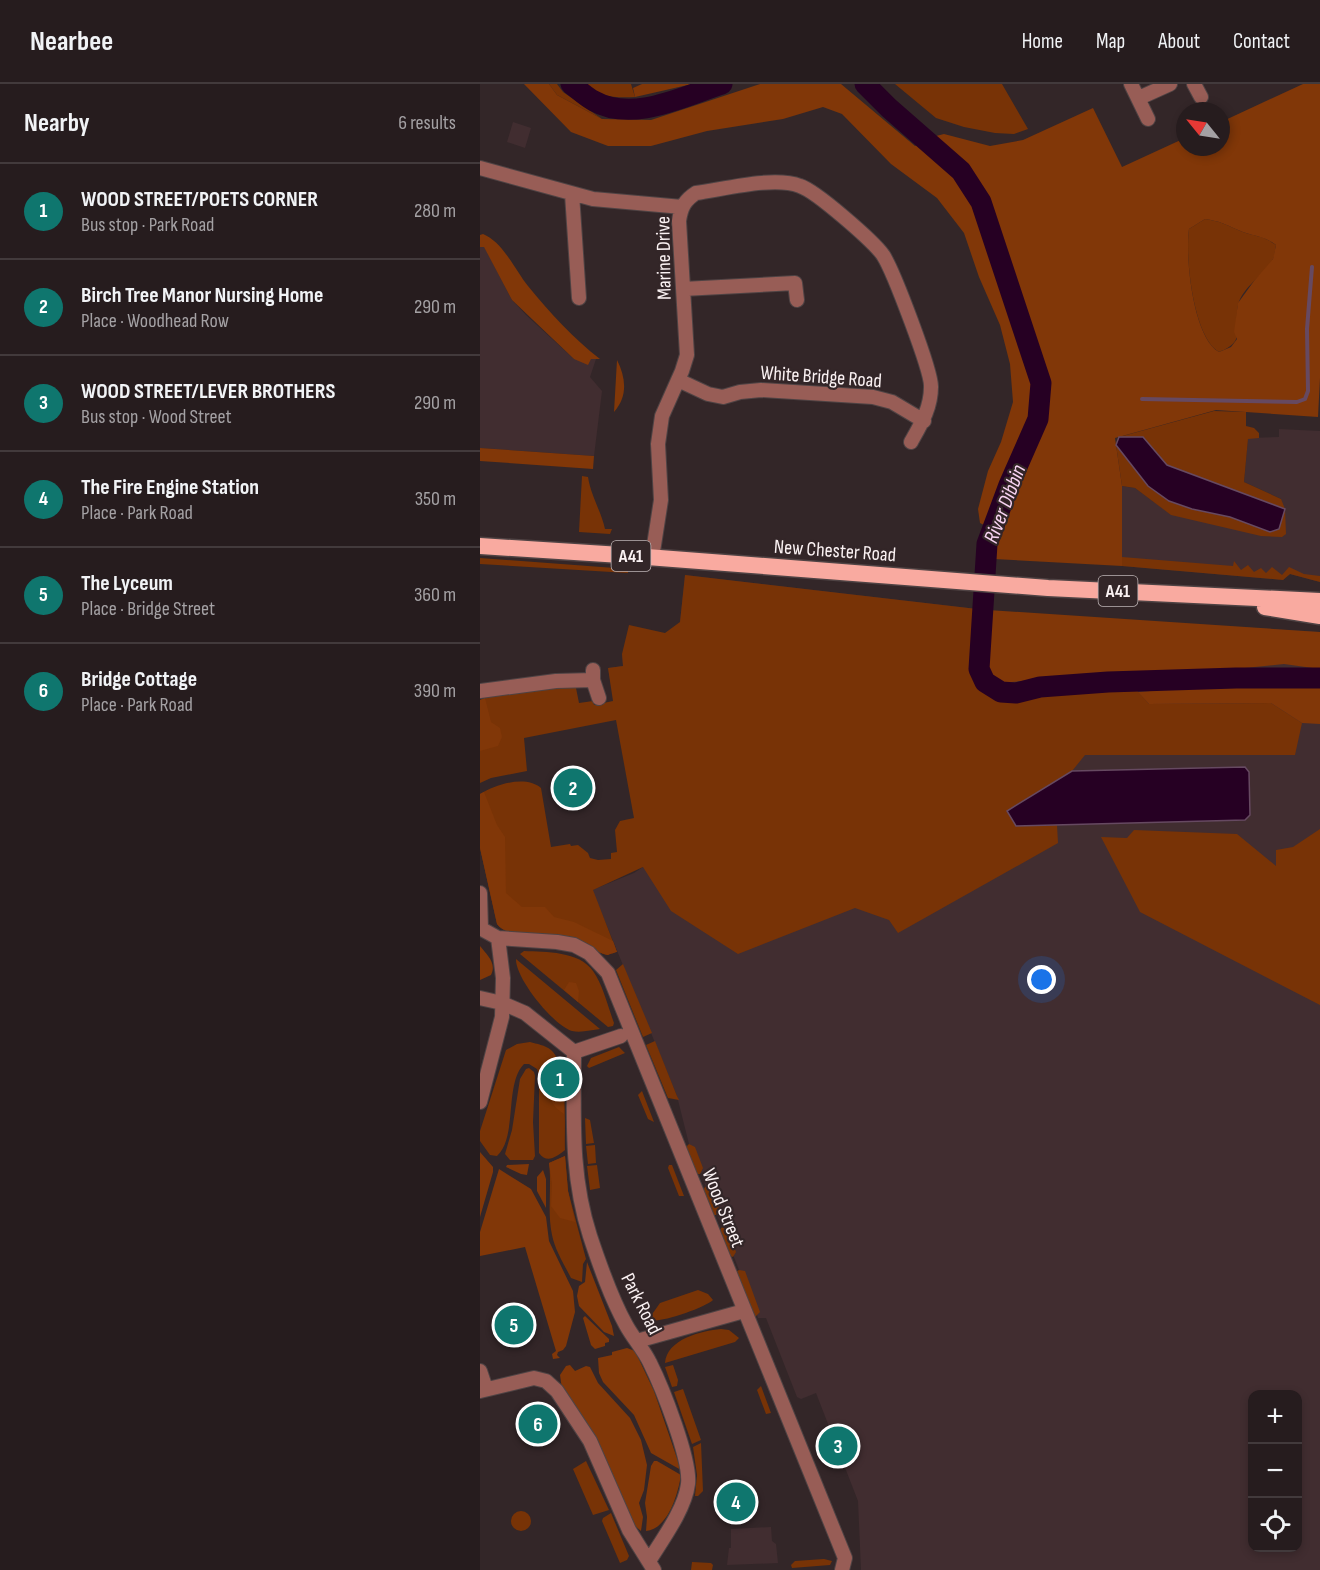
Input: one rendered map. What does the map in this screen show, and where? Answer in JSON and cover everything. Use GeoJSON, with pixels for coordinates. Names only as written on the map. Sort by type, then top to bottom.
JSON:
{"type":"FeatureCollection","features":[{"type":"Feature","properties":{"kind":"highway","name":"New Chester Road"},"geometry":{"type":"LineString","coordinates":[[480,546],[1048,588],[1320,601]]}},
{"type":"Feature","properties":{"kind":"highway","name":"New Chester Road"},"geometry":{"type":"LineString","coordinates":[[1187,594],[1320,616]]}},
{"type":"Feature","properties":{"kind":"street"},"geometry":{"type":"LineString","coordinates":[[1131,84],[1148,119]]}},
{"type":"Feature","properties":{"kind":"street"},"geometry":{"type":"LineString","coordinates":[[1139,98],[1170,84]]}},
{"type":"Feature","properties":{"kind":"street"},"geometry":{"type":"LineString","coordinates":[[1194,84],[1202,98]]}},
{"type":"Feature","properties":{"kind":"street"},"geometry":{"type":"LineString","coordinates":[[480,168],[593,199],[682,207]]}},
{"type":"Feature","properties":{"kind":"street","name":"Marine Drive"},"geometry":{"type":"LineString","coordinates":[[652,558],[661,500],[658,444],[662,416],[687,355],[679,220],[682,207],[687,199],[696,193],[778,182],[801,186],[813,193],[873,243],[884,256],[892,273],[932,385],[924,420],[911,442]]}},
{"type":"Feature","properties":{"kind":"street"},"geometry":{"type":"LineString","coordinates":[[572,194],[579,298]]}},
{"type":"Feature","properties":{"kind":"street"},"geometry":{"type":"LineString","coordinates":[[683,289],[795,283],[797,300]]}},
{"type":"Feature","properties":{"kind":"street","name":"White Bridge Road"},"geometry":{"type":"LineString","coordinates":[[678,380],[708,394],[723,397],[740,392],[761,390],[873,397],[892,402],[924,420]]}},
{"type":"Feature","properties":{"kind":"street"},"geometry":{"type":"LineString","coordinates":[[480,691],[593,675],[599,698]]}},
{"type":"Feature","properties":{"kind":"street"},"geometry":{"type":"LineString","coordinates":[[480,892],[481,928],[498,938],[503,978],[502,1017],[480,1102]]}},
{"type":"Feature","properties":{"kind":"street","name":"Wood Street"},"geometry":{"type":"LineString","coordinates":[[498,938],[574,945],[589,953],[608,973],[845,1558],[842,1570]]}},
{"type":"Feature","properties":{"kind":"street"},"geometry":{"type":"LineString","coordinates":[[480,998],[502,1003],[525,1013],[574,1052],[621,1036]]}},
{"type":"Feature","properties":{"kind":"street","name":"Park Road"},"geometry":{"type":"LineString","coordinates":[[574,1052],[574,1157],[581,1202],[590,1237],[626,1326],[650,1362],[684,1452],[687,1468],[688,1485],[683,1500],[651,1565]]}},
{"type":"Feature","properties":{"kind":"street"},"geometry":{"type":"LineString","coordinates":[[637,1341],[744,1311]]}},
{"type":"Feature","properties":{"kind":"street"},"geometry":{"type":"LineString","coordinates":[[480,1371],[483,1390]]}},
{"type":"Feature","properties":{"kind":"street","name":"Park Road"},"geometry":{"type":"LineString","coordinates":[[483,1390],[534,1378],[546,1381],[557,1391],[590,1441],[629,1530],[651,1565]]}},
{"type":"Feature","properties":{"kind":"shaded area"},"geometry":{"type":"Polygon","coordinates":[[[524,84],[549,84],[557,95],[602,119],[651,120],[760,84],[841,84],[915,146],[932,137],[944,134],[990,146],[1023,140],[1093,108],[1122,167],[1176,142],[1176,156],[1230,156],[1230,118],[1303,84],[1320,84],[1318,417],[1216,410],[1115,438],[1122,486],[1122,566],[994,559],[998,532],[980,523],[978,509],[988,471],[1001,442],[1013,402],[1010,364],[1000,325],[979,277],[964,233],[937,198],[891,164],[842,114],[823,107],[783,119],[707,131],[651,146],[608,146],[571,132],[524,84]],[[1205,219],[1189,229],[1188,242],[1190,277],[1197,314],[1210,344],[1219,352],[1231,347],[1237,339],[1234,332],[1238,303],[1273,259],[1276,245],[1222,223],[1205,219]]]}},
{"type":"Feature","properties":{"kind":"shaded area"},"geometry":{"type":"Polygon","coordinates":[[[549,84],[557,84],[563,92],[602,119],[557,95],[549,84]]]}},
{"type":"Feature","properties":{"kind":"shaded area"},"geometry":{"type":"Polygon","coordinates":[[[582,84],[631,84],[635,97],[607,96],[582,84]]]}},
{"type":"Feature","properties":{"kind":"shaded area"},"geometry":{"type":"Polygon","coordinates":[[[642,84],[692,84],[635,97],[633,88],[642,84]]]}},
{"type":"Feature","properties":{"kind":"shaded area"},"geometry":{"type":"Polygon","coordinates":[[[895,84],[1002,84],[1028,129],[1014,134],[995,133],[964,127],[936,118],[895,84]]]}},
{"type":"Feature","properties":{"kind":"shaded area"},"geometry":{"type":"Polygon","coordinates":[[[513,122],[531,128],[525,148],[507,142],[513,122]]]}},
{"type":"Feature","properties":{"kind":"shaded area"},"geometry":{"type":"Polygon","coordinates":[[[1205,219],[1264,238],[1276,245],[1274,257],[1269,265],[1244,292],[1238,305],[1237,333],[1234,343],[1219,352],[1210,344],[1197,314],[1188,258],[1189,229],[1205,219]]]}},
{"type":"Feature","properties":{"kind":"shaded area"},"geometry":{"type":"Polygon","coordinates":[[[483,234],[497,243],[528,286],[553,315],[600,359],[591,359],[588,365],[574,359],[512,300],[484,247],[480,247],[480,235],[483,234]]]}},
{"type":"Feature","properties":{"kind":"shaded area"},"geometry":{"type":"Polygon","coordinates":[[[484,246],[512,300],[526,315],[574,359],[596,359],[590,377],[602,391],[594,456],[480,448],[480,247],[484,246]]]}},
{"type":"Feature","properties":{"kind":"shaded area"},"geometry":{"type":"Polygon","coordinates":[[[617,360],[624,387],[622,400],[614,412],[617,360]]]}},
{"type":"Feature","properties":{"kind":"shaded area"},"geometry":{"type":"Polygon","coordinates":[[[1214,411],[1246,412],[1246,426],[1254,428],[1259,433],[1259,438],[1248,439],[1244,482],[1281,499],[1285,509],[1167,465],[1143,437],[1119,437],[1214,411]]]}},
{"type":"Feature","properties":{"kind":"shaded area"},"geometry":{"type":"Polygon","coordinates":[[[1279,429],[1320,431],[1320,582],[1290,574],[1283,580],[1122,566],[1122,486],[1135,488],[1172,515],[1281,499],[1244,482],[1248,438],[1279,437],[1279,429]]]}},
{"type":"Feature","properties":{"kind":"shaded area"},"geometry":{"type":"Polygon","coordinates":[[[1119,437],[1143,437],[1167,465],[1285,509],[1279,529],[1270,532],[1230,517],[1192,509],[1169,501],[1148,486],[1116,445],[1119,437]]]}},
{"type":"Feature","properties":{"kind":"shaded area"},"geometry":{"type":"Polygon","coordinates":[[[1116,445],[1148,486],[1169,501],[1192,509],[1230,517],[1270,532],[1279,529],[1285,509],[1286,534],[1282,537],[1261,536],[1171,515],[1135,488],[1122,486],[1116,445]]]}},
{"type":"Feature","properties":{"kind":"shaded area"},"geometry":{"type":"Polygon","coordinates":[[[480,448],[594,456],[593,469],[480,461],[480,448]]]}},
{"type":"Feature","properties":{"kind":"shaded area"},"geometry":{"type":"Polygon","coordinates":[[[582,476],[588,477],[605,529],[612,529],[610,534],[579,532],[582,476]]]}},
{"type":"Feature","properties":{"kind":"shaded area"},"geometry":{"type":"Polygon","coordinates":[[[1122,557],[1233,566],[1234,561],[1241,570],[1248,565],[1254,572],[1261,568],[1266,573],[1272,567],[1282,575],[1289,567],[1304,574],[1320,576],[1320,582],[1290,574],[1283,580],[1122,566],[1122,557]]]}},
{"type":"Feature","properties":{"kind":"shaded area"},"geometry":{"type":"Polygon","coordinates":[[[480,558],[628,569],[628,573],[480,564],[480,558]]]}},
{"type":"Feature","properties":{"kind":"shaded area"},"geometry":{"type":"Polygon","coordinates":[[[685,575],[1012,613],[1320,632],[1320,1570],[861,1570],[858,1501],[816,1393],[801,1399],[797,1397],[766,1318],[758,1318],[689,1144],[677,1096],[592,890],[643,867],[608,668],[623,666],[622,654],[677,650],[685,575]]]}},
{"type":"Feature","properties":{"kind":"shaded area"},"geometry":{"type":"Polygon","coordinates":[[[685,575],[977,609],[973,669],[977,678],[996,697],[1018,700],[1041,692],[1135,688],[1149,704],[1271,703],[1302,723],[1295,755],[1085,755],[1072,771],[1007,811],[1016,826],[1057,825],[1058,843],[898,933],[889,920],[855,908],[738,954],[671,911],[643,867],[593,890],[617,952],[608,955],[564,937],[518,934],[502,929],[497,924],[480,848],[480,794],[511,782],[535,784],[541,788],[551,847],[578,845],[588,853],[590,858],[598,860],[611,859],[611,853],[617,852],[615,830],[620,821],[634,818],[616,720],[524,738],[527,771],[491,778],[480,783],[480,700],[514,692],[576,688],[579,703],[593,701],[594,705],[613,701],[608,668],[623,666],[622,654],[629,625],[665,633],[680,622],[685,575]]]}},
{"type":"Feature","properties":{"kind":"shaded area"},"geometry":{"type":"Polygon","coordinates":[[[988,610],[1320,632],[1320,669],[1284,664],[1225,670],[1113,673],[1000,683],[989,670],[988,610]]]}},
{"type":"Feature","properties":{"kind":"shaded area"},"geometry":{"type":"Polygon","coordinates":[[[1237,684],[1320,684],[1320,724],[1302,723],[1271,703],[1149,704],[1138,692],[1237,684]]]}},
{"type":"Feature","properties":{"kind":"shaded area"},"geometry":{"type":"Polygon","coordinates":[[[485,698],[491,722],[500,728],[502,737],[498,746],[480,751],[480,700],[485,698]]]}},
{"type":"Feature","properties":{"kind":"shaded area"},"geometry":{"type":"Polygon","coordinates":[[[1245,767],[1249,772],[1250,815],[1245,820],[1016,826],[1007,811],[1072,771],[1245,767]]]}},
{"type":"Feature","properties":{"kind":"shaded area"},"geometry":{"type":"Polygon","coordinates":[[[484,792],[497,825],[505,837],[506,893],[522,907],[545,907],[554,917],[574,922],[613,941],[617,952],[608,955],[564,937],[509,932],[497,924],[480,848],[480,794],[484,792]]]}},
{"type":"Feature","properties":{"kind":"shaded area"},"geometry":{"type":"Polygon","coordinates":[[[1320,829],[1320,1005],[1140,912],[1101,837],[1127,838],[1134,830],[1237,834],[1276,866],[1276,850],[1293,847],[1320,829]]]}},
{"type":"Feature","properties":{"kind":"shaded area"},"geometry":{"type":"Polygon","coordinates":[[[480,946],[490,959],[493,971],[491,975],[480,980],[480,946]]]}},
{"type":"Feature","properties":{"kind":"shaded area"},"geometry":{"type":"Polygon","coordinates":[[[524,951],[562,954],[587,964],[597,977],[614,1023],[613,1026],[608,1027],[520,954],[524,951]]]}},
{"type":"Feature","properties":{"kind":"shaded area"},"geometry":{"type":"Polygon","coordinates":[[[516,959],[600,1029],[583,1032],[572,1031],[564,1027],[546,1011],[529,989],[517,967],[516,959]]]}},
{"type":"Feature","properties":{"kind":"shaded area"},"geometry":{"type":"Polygon","coordinates":[[[623,964],[652,1033],[643,1037],[616,970],[623,964]]]}},
{"type":"Feature","properties":{"kind":"shaded area"},"geometry":{"type":"Polygon","coordinates":[[[569,982],[576,983],[579,991],[578,1002],[564,990],[569,982]]]}},
{"type":"Feature","properties":{"kind":"shaded area"},"geometry":{"type":"Polygon","coordinates":[[[655,1041],[679,1100],[668,1098],[646,1045],[655,1041]]]}},
{"type":"Feature","properties":{"kind":"shaded area"},"geometry":{"type":"Polygon","coordinates":[[[530,1042],[551,1050],[561,1069],[565,1150],[548,1159],[539,1153],[539,1075],[537,1069],[524,1064],[514,1084],[507,1136],[503,1147],[497,1156],[490,1155],[480,1141],[480,1131],[506,1050],[517,1044],[530,1042]]]}},
{"type":"Feature","properties":{"kind":"shaded area"},"geometry":{"type":"Polygon","coordinates":[[[619,1047],[625,1053],[589,1068],[587,1066],[591,1058],[619,1047]]]}},
{"type":"Feature","properties":{"kind":"shaded area"},"geometry":{"type":"Polygon","coordinates":[[[529,1068],[535,1076],[533,1122],[535,1156],[533,1160],[510,1160],[505,1154],[512,1130],[520,1079],[529,1068]]]}},
{"type":"Feature","properties":{"kind":"shaded area"},"geometry":{"type":"Polygon","coordinates":[[[562,1073],[564,1114],[557,1109],[551,1099],[554,1085],[562,1073]]]}},
{"type":"Feature","properties":{"kind":"shaded area"},"geometry":{"type":"Polygon","coordinates":[[[642,1091],[654,1122],[648,1119],[638,1095],[642,1091]]]}},
{"type":"Feature","properties":{"kind":"shaded area"},"geometry":{"type":"Polygon","coordinates":[[[585,1118],[590,1120],[594,1143],[586,1144],[585,1118]]]}},
{"type":"Feature","properties":{"kind":"shaded area"},"geometry":{"type":"Polygon","coordinates":[[[689,1144],[695,1147],[703,1168],[700,1174],[697,1174],[684,1149],[689,1144]]]}},
{"type":"Feature","properties":{"kind":"shaded area"},"geometry":{"type":"Polygon","coordinates":[[[595,1145],[596,1163],[588,1164],[586,1146],[595,1145]]]}},
{"type":"Feature","properties":{"kind":"shaded area"},"geometry":{"type":"Polygon","coordinates":[[[480,1152],[493,1167],[493,1172],[480,1217],[480,1152]]]}},
{"type":"Feature","properties":{"kind":"shaded area"},"geometry":{"type":"Polygon","coordinates":[[[565,1156],[568,1191],[586,1259],[583,1264],[582,1282],[571,1278],[552,1235],[549,1163],[565,1156]]]}},
{"type":"Feature","properties":{"kind":"shaded area"},"geometry":{"type":"Polygon","coordinates":[[[565,1156],[568,1191],[575,1222],[560,1218],[551,1206],[552,1184],[549,1163],[565,1156]]]}},
{"type":"Feature","properties":{"kind":"shaded area"},"geometry":{"type":"Polygon","coordinates":[[[529,1164],[527,1175],[506,1167],[507,1165],[529,1164]]]}},
{"type":"Feature","properties":{"kind":"shaded area"},"geometry":{"type":"Polygon","coordinates":[[[597,1165],[600,1188],[590,1190],[587,1166],[597,1165]]]}},
{"type":"Feature","properties":{"kind":"shaded area"},"geometry":{"type":"Polygon","coordinates":[[[672,1165],[684,1196],[679,1196],[668,1168],[672,1165]]]}},
{"type":"Feature","properties":{"kind":"shaded area"},"geometry":{"type":"Polygon","coordinates":[[[499,1169],[531,1189],[546,1217],[549,1241],[573,1291],[575,1312],[566,1346],[557,1355],[560,1358],[553,1359],[552,1354],[556,1351],[525,1247],[480,1256],[480,1232],[499,1169]]]}},
{"type":"Feature","properties":{"kind":"shaded area"},"geometry":{"type":"Polygon","coordinates":[[[543,1170],[546,1179],[546,1208],[537,1191],[537,1177],[543,1170]]]}},
{"type":"Feature","properties":{"kind":"shaded area"},"geometry":{"type":"Polygon","coordinates":[[[706,1186],[711,1188],[720,1210],[716,1215],[713,1215],[702,1191],[706,1186]]]}},
{"type":"Feature","properties":{"kind":"shaded area"},"geometry":{"type":"Polygon","coordinates":[[[722,1227],[728,1230],[736,1252],[733,1257],[728,1255],[719,1231],[722,1227]]]}},
{"type":"Feature","properties":{"kind":"shaded area"},"geometry":{"type":"Polygon","coordinates":[[[587,1262],[614,1336],[604,1332],[579,1306],[577,1296],[579,1286],[585,1282],[587,1262]]]}},
{"type":"Feature","properties":{"kind":"shaded area"},"geometry":{"type":"Polygon","coordinates":[[[745,1271],[760,1312],[754,1318],[736,1272],[745,1271]]]}},
{"type":"Feature","properties":{"kind":"shaded area"},"geometry":{"type":"Polygon","coordinates":[[[698,1290],[708,1294],[713,1300],[701,1307],[662,1320],[648,1320],[660,1303],[698,1290]]]}},
{"type":"Feature","properties":{"kind":"shaded area"},"geometry":{"type":"Polygon","coordinates":[[[585,1316],[609,1339],[605,1346],[595,1349],[591,1345],[583,1318],[585,1316]]]}},
{"type":"Feature","properties":{"kind":"shaded area"},"geometry":{"type":"Polygon","coordinates":[[[721,1329],[729,1330],[739,1338],[735,1342],[665,1363],[667,1355],[678,1342],[695,1334],[721,1329]]]}},
{"type":"Feature","properties":{"kind":"shaded area"},"geometry":{"type":"Polygon","coordinates":[[[627,1348],[635,1351],[654,1391],[681,1470],[651,1453],[634,1415],[603,1382],[599,1373],[598,1358],[627,1348]]]}},
{"type":"Feature","properties":{"kind":"shaded area"},"geometry":{"type":"Polygon","coordinates":[[[570,1365],[575,1371],[586,1366],[590,1367],[598,1383],[630,1418],[641,1440],[647,1465],[644,1490],[639,1503],[643,1517],[641,1531],[634,1525],[603,1454],[562,1389],[560,1375],[566,1366],[570,1365]]]}},
{"type":"Feature","properties":{"kind":"shaded area"},"geometry":{"type":"Polygon","coordinates":[[[673,1365],[678,1380],[677,1386],[672,1387],[665,1367],[673,1365]]]}},
{"type":"Feature","properties":{"kind":"shaded area"},"geometry":{"type":"Polygon","coordinates":[[[761,1386],[771,1413],[766,1414],[757,1390],[761,1386]]]}},
{"type":"Feature","properties":{"kind":"shaded area"},"geometry":{"type":"Polygon","coordinates":[[[683,1389],[701,1440],[692,1444],[674,1392],[683,1389]]]}},
{"type":"Feature","properties":{"kind":"shaded area"},"geometry":{"type":"Polygon","coordinates":[[[701,1443],[703,1491],[695,1496],[697,1475],[693,1447],[701,1443]]]}},
{"type":"Feature","properties":{"kind":"shaded area"},"geometry":{"type":"Polygon","coordinates":[[[586,1461],[609,1510],[593,1515],[573,1469],[586,1461]]]}},
{"type":"Feature","properties":{"kind":"shaded area"},"geometry":{"type":"Polygon","coordinates":[[[654,1461],[681,1475],[674,1501],[666,1517],[654,1529],[646,1531],[645,1503],[651,1466],[654,1461]]]}},
{"type":"Feature","properties":{"kind":"shaded area"},"geometry":{"type":"Polygon","coordinates":[[[521,1511],[528,1514],[531,1521],[528,1528],[521,1531],[514,1528],[511,1521],[514,1514],[521,1511]]]}},
{"type":"Feature","properties":{"kind":"shaded area"},"geometry":{"type":"Polygon","coordinates":[[[611,1513],[629,1556],[627,1560],[620,1563],[602,1521],[611,1513]]]}},
{"type":"Feature","properties":{"kind":"shaded area"},"geometry":{"type":"Polygon","coordinates":[[[771,1527],[778,1563],[727,1565],[729,1548],[731,1548],[731,1529],[771,1527]]]}},
{"type":"Feature","properties":{"kind":"shaded area"},"geometry":{"type":"Polygon","coordinates":[[[824,1559],[832,1561],[830,1565],[792,1568],[791,1565],[795,1561],[824,1559]]]}},
{"type":"Feature","properties":{"kind":"shaded area"},"geometry":{"type":"Polygon","coordinates":[[[692,1562],[711,1563],[712,1570],[691,1570],[692,1562]]]}},
{"type":"Feature","properties":{"kind":"waterway","name":"River Dibbin"},"geometry":{"type":"LineString","coordinates":[[571,84],[594,101],[609,107],[625,109],[658,105],[722,84]]}},
{"type":"Feature","properties":{"kind":"waterway","name":"River Dibbin"},"geometry":{"type":"LineString","coordinates":[[865,84],[961,171],[981,202],[1041,383],[1038,419],[1009,485],[987,544],[979,669],[985,682],[1001,692],[1016,693],[1040,687],[1108,682],[1320,678]]}},
{"type":"Feature","properties":{"kind":"waterway"},"geometry":{"type":"LineString","coordinates":[[1142,399],[1297,402],[1305,399],[1308,391],[1307,329],[1312,267]]}},
{"type":"Feature","properties":{"kind":"place","name":"Birch Tree Manor Nursing Home"},"geometry":{"type":"Point","coordinates":[573,788]}},
{"type":"Feature","properties":{"kind":"place","name":"WOOD STREET/POETS CORNER"},"geometry":{"type":"Point","coordinates":[560,1079]}},
{"type":"Feature","properties":{"kind":"place","name":"The Lyceum"},"geometry":{"type":"Point","coordinates":[514,1325]}},
{"type":"Feature","properties":{"kind":"place","name":"Bridge Cottage"},"geometry":{"type":"Point","coordinates":[538,1424]}},
{"type":"Feature","properties":{"kind":"place","name":"WOOD STREET/LEVER BROTHERS"},"geometry":{"type":"Point","coordinates":[838,1446]}},
{"type":"Feature","properties":{"kind":"place","name":"The Fire Engine Station"},"geometry":{"type":"Point","coordinates":[736,1502]}}]}
